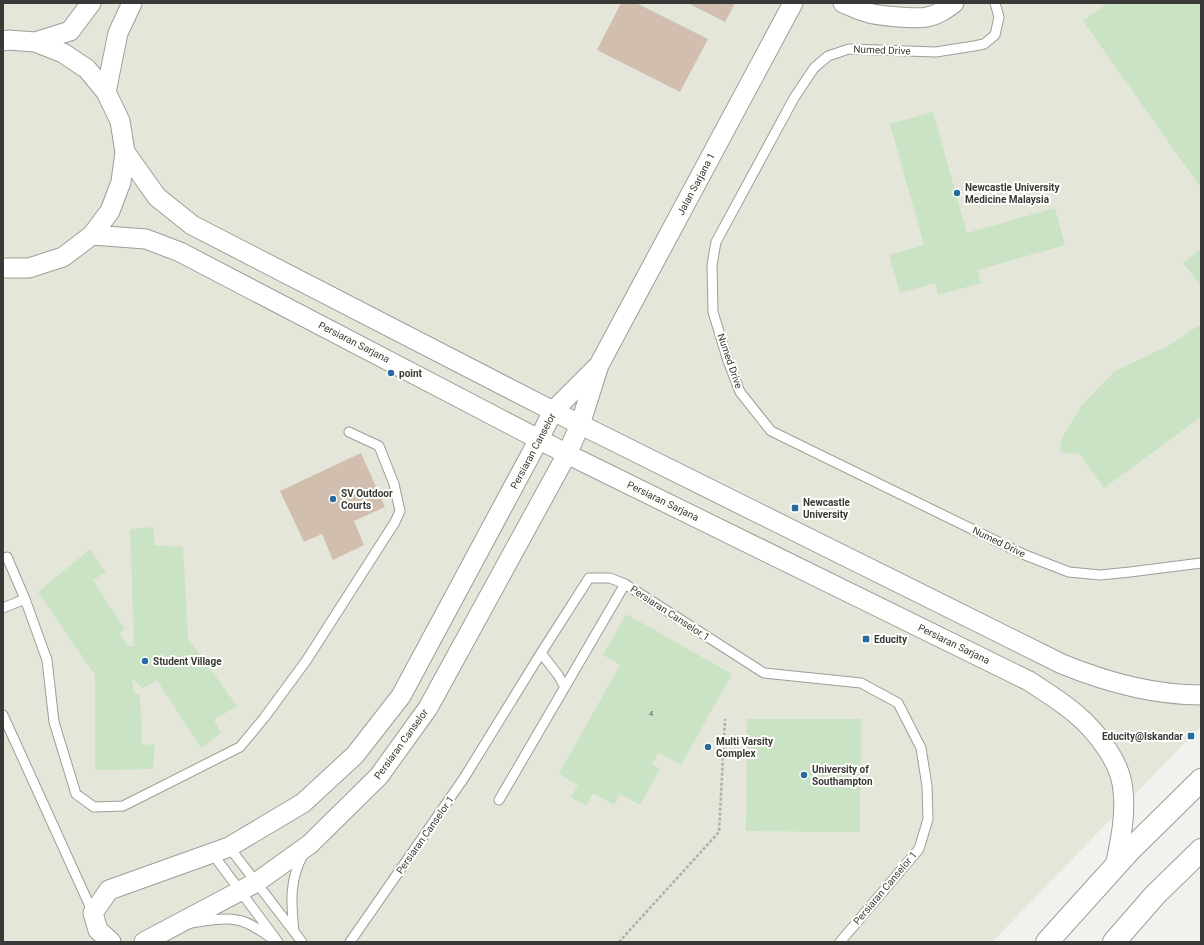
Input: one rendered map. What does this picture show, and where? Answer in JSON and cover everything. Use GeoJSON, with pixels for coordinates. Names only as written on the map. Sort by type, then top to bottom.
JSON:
{"type":"FeatureCollection","features":[{"type":"Feature","properties":{"kind":"highway"},"geometry":{"type":"LineString","coordinates":[[1047,942],[1116,866],[1201,780]]}},
{"type":"Feature","properties":{"kind":"highway"},"geometry":{"type":"LineString","coordinates":[[1114,942],[1155,895],[1201,850]]}},
{"type":"Feature","properties":{"kind":"street"},"geometry":{"type":"LineString","coordinates":[[35,42],[70,31],[91,3]]}},
{"type":"Feature","properties":{"kind":"street"},"geometry":{"type":"LineString","coordinates":[[106,92],[118,33],[132,3]]}},
{"type":"Feature","properties":{"kind":"street","name":"Jalan Sarjana 1"},"geometry":{"type":"LineString","coordinates":[[599,364],[793,3]]}},
{"type":"Feature","properties":{"kind":"street"},"geometry":{"type":"LineString","coordinates":[[843,3],[867,13],[927,17],[938,14],[954,3]]}},
{"type":"Feature","properties":{"kind":"street"},"geometry":{"type":"LineString","coordinates":[[3,41],[35,42],[63,53],[88,70],[106,92],[120,121],[125,152],[122,182],[110,211],[92,235],[63,257],[29,268],[3,268]]}},
{"type":"Feature","properties":{"kind":"street"},"geometry":{"type":"LineString","coordinates":[[125,152],[158,197],[192,224],[553,412],[1062,664],[1086,674],[1124,685],[1179,695],[1201,695]]}},
{"type":"Feature","properties":{"kind":"street","name":"Persiaran Sarjana"},"geometry":{"type":"LineString","coordinates":[[92,235],[146,239],[180,252],[567,454],[1029,681],[1067,706],[1084,720],[1094,730],[1112,757],[1122,780],[1124,792],[1116,866]]}},
{"type":"Feature","properties":{"kind":"street","name":"Persiaran Canselor"},"geometry":{"type":"LineString","coordinates":[[93,913],[109,890],[229,847],[303,803],[355,756],[401,696],[540,439],[553,412],[599,364]]}},
{"type":"Feature","properties":{"kind":"street","name":"Persiaran Canselor"},"geometry":{"type":"LineString","coordinates":[[144,942],[257,882],[310,844],[380,776],[428,708],[567,454],[580,425],[599,364]]}},
{"type":"Feature","properties":{"kind":"street"},"geometry":{"type":"LineString","coordinates":[[93,913],[98,930],[111,942]]}},
{"type":"Feature","properties":{"kind":"lane","name":"Numed Drive"},"geometry":{"type":"LineString","coordinates":[[995,3],[999,16],[995,35],[984,44],[936,52],[848,49],[828,56],[814,68],[794,98],[716,242],[712,265],[714,312],[728,361],[740,392],[771,431],[1025,555],[1069,572],[1100,575],[1201,563]]}},
{"type":"Feature","properties":{"kind":"lane"},"geometry":{"type":"LineString","coordinates":[[3,558],[7,557],[25,599],[47,660],[54,722],[76,794],[94,807],[123,806],[240,747],[264,718],[306,661],[395,522],[400,511],[394,484],[379,446],[349,432]]}},
{"type":"Feature","properties":{"kind":"lane","name":"Persiaran Canselor 1"},"geometry":{"type":"LineString","coordinates":[[350,942],[464,778],[589,578],[610,578],[624,584],[764,673],[861,683],[898,702],[921,748],[927,786],[928,819],[919,849],[840,942]]}},
{"type":"Feature","properties":{"kind":"lane"},"geometry":{"type":"LineString","coordinates":[[499,800],[624,584]]}},
{"type":"Feature","properties":{"kind":"lane"},"geometry":{"type":"LineString","coordinates":[[3,608],[25,599]]}},
{"type":"Feature","properties":{"kind":"lane"},"geometry":{"type":"LineString","coordinates":[[542,652],[565,687]]}},
{"type":"Feature","properties":{"kind":"lane"},"geometry":{"type":"LineString","coordinates":[[3,715],[93,913]]}},
{"type":"Feature","properties":{"kind":"lane"},"geometry":{"type":"LineString","coordinates":[[294,931],[292,885],[299,863],[310,844]]}},
{"type":"Feature","properties":{"kind":"lane"},"geometry":{"type":"LineString","coordinates":[[229,847],[302,942]]}},
{"type":"Feature","properties":{"kind":"lane"},"geometry":{"type":"LineString","coordinates":[[212,853],[277,942]]}},
{"type":"Feature","properties":{"kind":"lane"},"geometry":{"type":"LineString","coordinates":[[176,925],[226,919],[238,920],[251,925],[277,942]]}},
{"type":"Feature","properties":{"kind":"path"},"geometry":{"type":"LineString","coordinates":[[619,942],[719,832],[724,719]]}},
{"type":"Feature","properties":{"kind":"shaded area"},"geometry":{"type":"Polygon","coordinates":[[[3,3],[1201,3],[1201,726],[992,942],[3,942],[3,3]]]}},
{"type":"Feature","properties":{"kind":"shaded area"},"geometry":{"type":"Polygon","coordinates":[[[621,3],[636,3],[708,39],[680,92],[597,50],[621,3]]]}},
{"type":"Feature","properties":{"kind":"shaded area"},"geometry":{"type":"Polygon","coordinates":[[[688,3],[735,3],[725,22],[688,3]]]}},
{"type":"Feature","properties":{"kind":"shaded area","name":"SV Outdoor Courts"},"geometry":{"type":"Polygon","coordinates":[[[361,453],[385,507],[354,521],[364,545],[333,560],[322,534],[304,542],[280,491],[361,453]]]}},
{"type":"Feature","properties":{"kind":"building"},"geometry":{"type":"Polygon","coordinates":[[[1108,3],[1201,3],[1201,188],[1083,21],[1108,3]]]}},
{"type":"Feature","properties":{"kind":"building"},"geometry":{"type":"Polygon","coordinates":[[[933,112],[967,233],[1055,208],[1065,245],[978,270],[981,283],[938,295],[935,283],[900,293],[889,255],[924,245],[890,124],[933,112]]]}},
{"type":"Feature","properties":{"kind":"building"},"geometry":{"type":"Polygon","coordinates":[[[1201,249],[1201,286],[1183,263],[1201,249]]]}},
{"type":"Feature","properties":{"kind":"building"},"geometry":{"type":"Polygon","coordinates":[[[1201,324],[1201,417],[1104,488],[1079,453],[1064,453],[1060,450],[1063,436],[1082,405],[1115,371],[1168,346],[1201,324]]]}},
{"type":"Feature","properties":{"kind":"building","name":"Student Village"},"geometry":{"type":"Polygon","coordinates":[[[153,527],[155,545],[183,547],[188,638],[237,706],[214,720],[221,733],[201,748],[157,680],[143,688],[132,679],[134,694],[140,694],[142,745],[155,744],[153,769],[95,770],[95,675],[38,592],[90,549],[106,572],[93,580],[125,630],[119,633],[128,646],[134,646],[130,529],[153,527]]]}},
{"type":"Feature","properties":{"kind":"building"},"geometry":{"type":"Polygon","coordinates":[[[626,614],[732,674],[681,765],[659,753],[652,764],[660,769],[640,805],[620,794],[614,805],[593,793],[586,806],[571,797],[578,785],[559,774],[620,665],[603,655],[626,614]]]}},
{"type":"Feature","properties":{"kind":"building","name":"University of Southampton"},"geometry":{"type":"Polygon","coordinates":[[[747,719],[861,719],[860,832],[746,831],[747,719]]]}},
{"type":"Feature","properties":{"kind":"place","name":"Newcastle University Medicine Malaysia"},"geometry":{"type":"Point","coordinates":[957,193]}},
{"type":"Feature","properties":{"kind":"place","name":"point"},"geometry":{"type":"Point","coordinates":[391,373]}},
{"type":"Feature","properties":{"kind":"place","name":"SV Outdoor Courts"},"geometry":{"type":"Point","coordinates":[333,499]}},
{"type":"Feature","properties":{"kind":"place","name":"Newcastle University"},"geometry":{"type":"Point","coordinates":[795,508]}},
{"type":"Feature","properties":{"kind":"place","name":"Educity"},"geometry":{"type":"Point","coordinates":[866,639]}},
{"type":"Feature","properties":{"kind":"place","name":"Student Village"},"geometry":{"type":"Point","coordinates":[145,661]}},
{"type":"Feature","properties":{"kind":"place","name":"Educity@Iskandar"},"geometry":{"type":"Point","coordinates":[1191,736]}},
{"type":"Feature","properties":{"kind":"place","name":"Multi Varsity Complex"},"geometry":{"type":"Point","coordinates":[708,747]}},
{"type":"Feature","properties":{"kind":"place","name":"University of Southampton"},"geometry":{"type":"Point","coordinates":[804,775]}}]}
